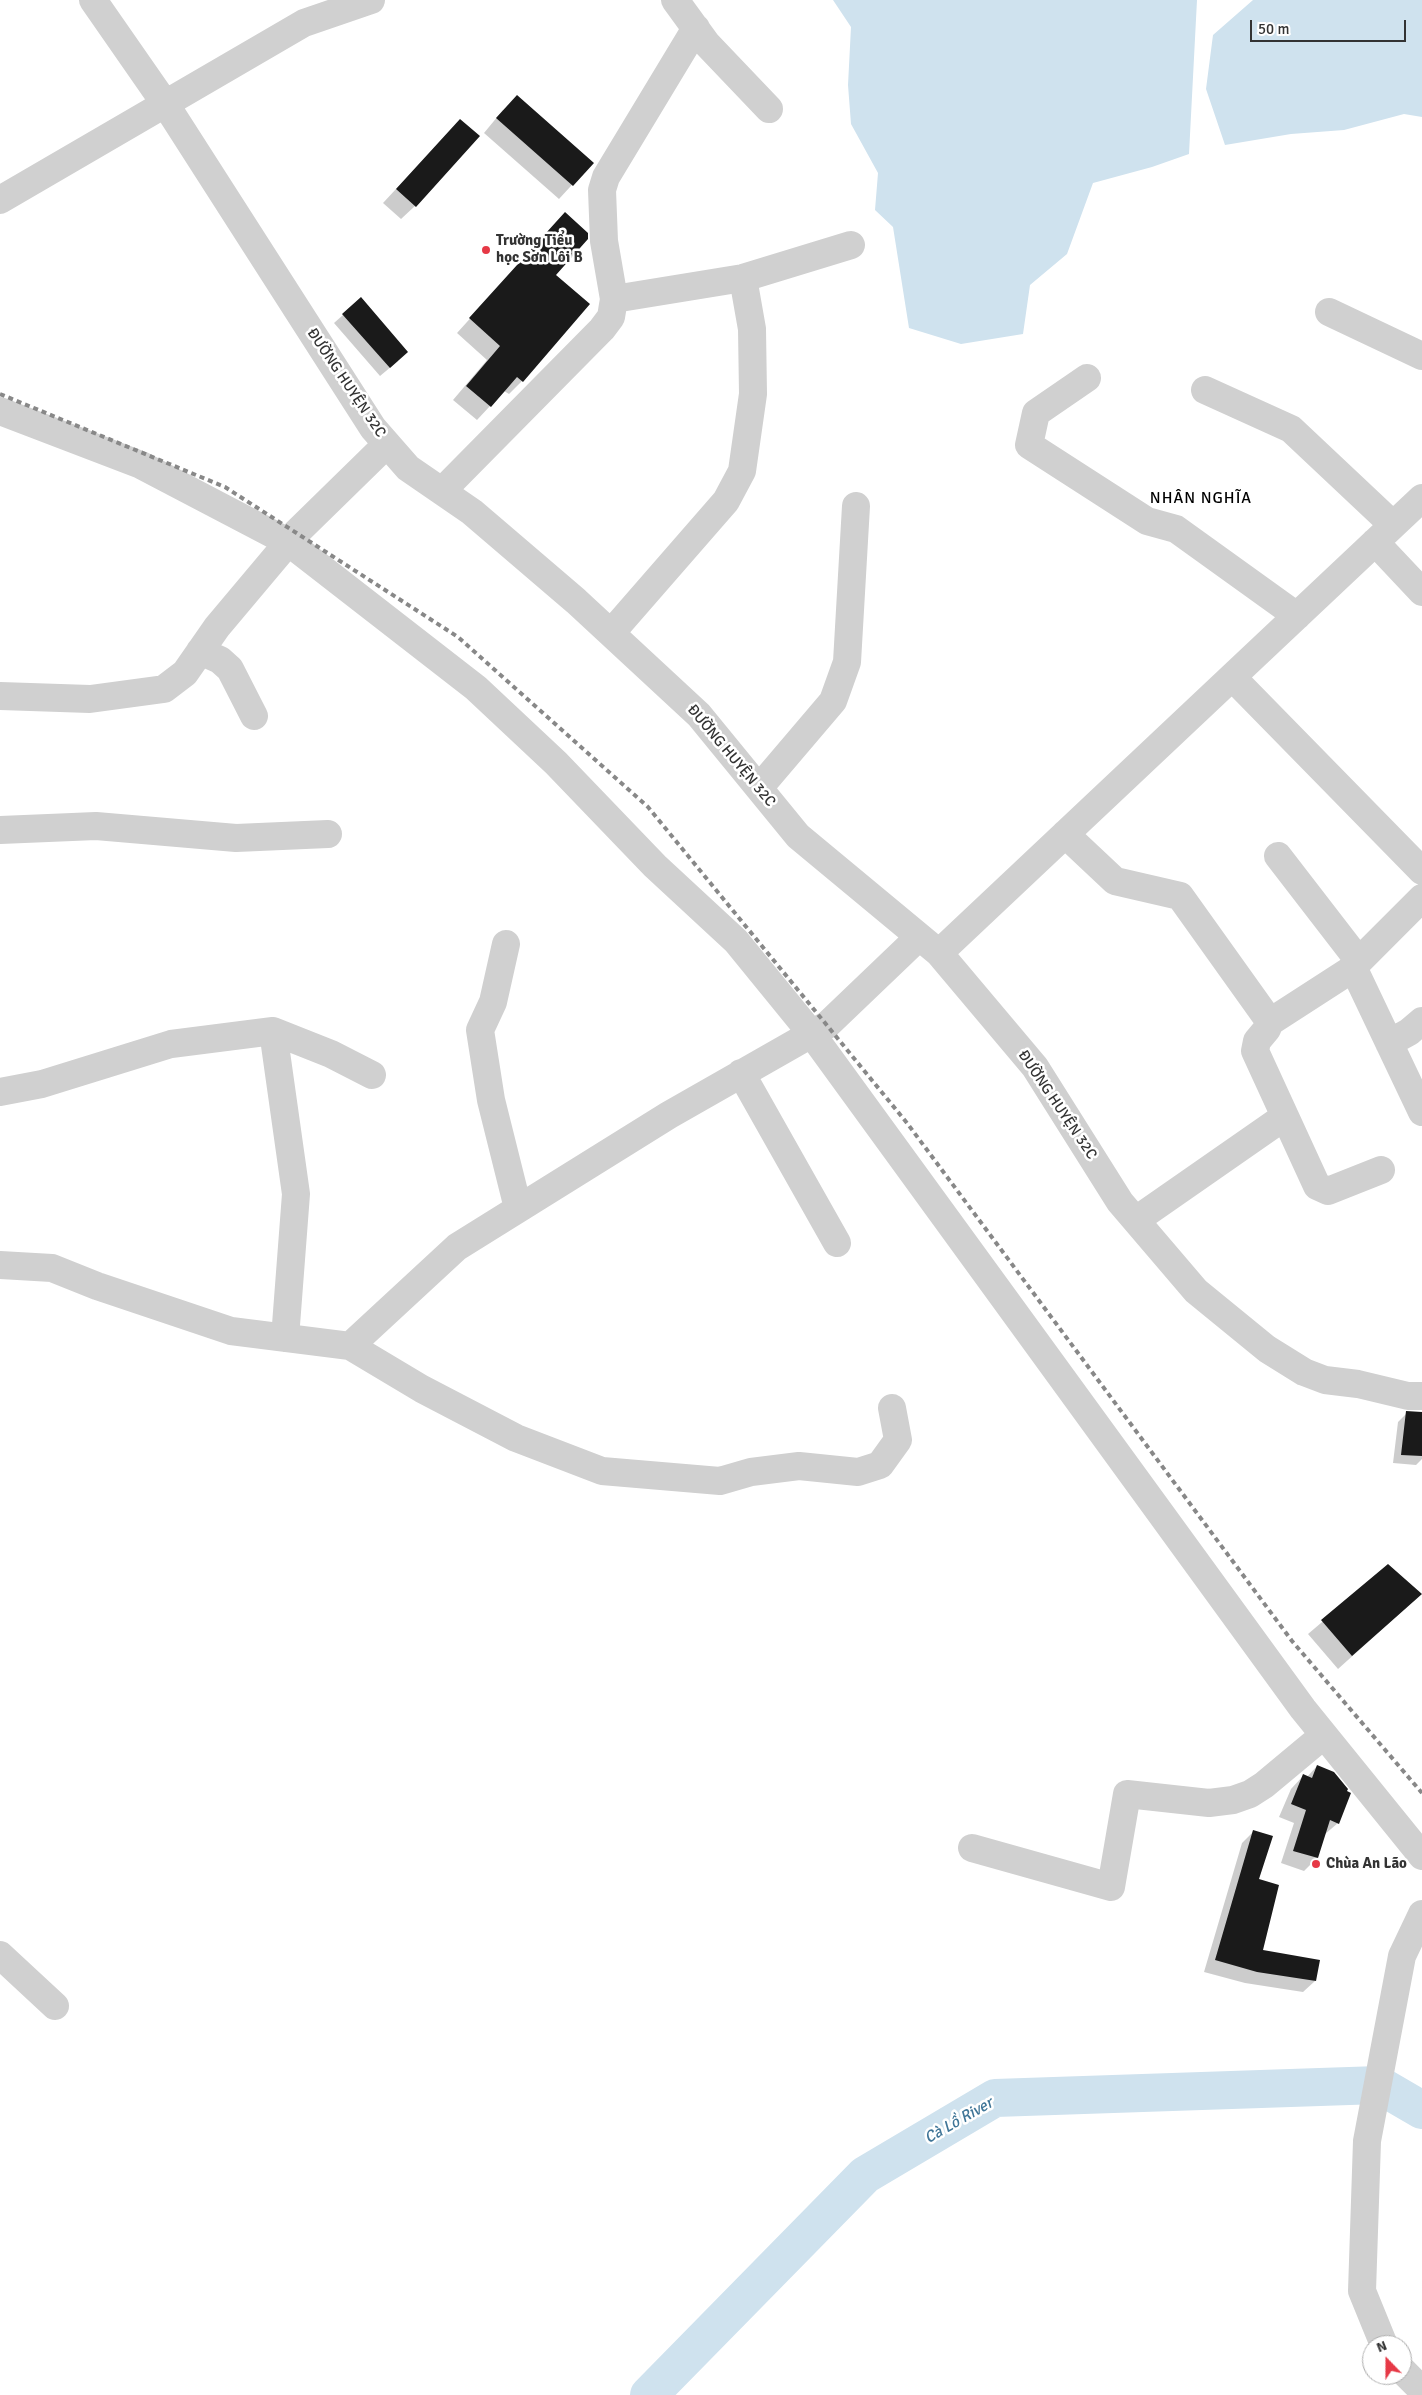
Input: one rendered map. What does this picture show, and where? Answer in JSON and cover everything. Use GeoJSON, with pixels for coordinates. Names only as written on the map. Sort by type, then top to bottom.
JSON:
{"type":"FeatureCollection","features":[{"type":"Feature","properties":{"kind":"street","name":"ĐƯỜNG HUYỆN 32C"},"geometry":{"type":"LineString","coordinates":[[93,0],[166,105],[373,428],[408,468],[472,512],[611,634],[699,715],[798,836],[929,945],[1034,1067],[1120,1202],[1196,1291],[1267,1349],[1296,1368],[1325,1380],[1358,1384],[1408,1396],[1422,1396]]}},
{"type":"Feature","properties":{"kind":"street"},"geometry":{"type":"LineString","coordinates":[[0,200],[166,105],[230,64],[304,23],[371,0]]}},
{"type":"Feature","properties":{"kind":"street"},"geometry":{"type":"LineString","coordinates":[[675,0],[707,44],[769,109]]}},
{"type":"Feature","properties":{"kind":"street"},"geometry":{"type":"LineString","coordinates":[[442,491],[602,329],[611,317],[614,299],[604,241],[602,190],[606,177],[696,28]]}},
{"type":"Feature","properties":{"kind":"street"},"geometry":{"type":"LineString","coordinates":[[614,299],[743,278],[851,245]]}},
{"type":"Feature","properties":{"kind":"street"},"geometry":{"type":"LineString","coordinates":[[611,634],[726,501],[742,471],[753,394],[752,329],[743,278]]}},
{"type":"Feature","properties":{"kind":"street"},"geometry":{"type":"LineString","coordinates":[[1329,312],[1422,356]]}},
{"type":"Feature","properties":{"kind":"street"},"geometry":{"type":"LineString","coordinates":[[1087,378],[1036,413],[1029,445],[1147,521],[1176,529],[1297,616]]}},
{"type":"Feature","properties":{"kind":"street"},"geometry":{"type":"LineString","coordinates":[[1205,390],[1291,429],[1384,533],[1422,592]]}},
{"type":"Feature","properties":{"kind":"street"},"geometry":{"type":"LineString","coordinates":[[0,411],[141,465],[288,542],[476,688],[556,763],[655,866],[736,941],[811,1034],[1324,1734],[1422,1856]]}},
{"type":"Feature","properties":{"kind":"street"},"geometry":{"type":"LineString","coordinates":[[0,696],[90,698],[164,689],[185,673],[217,627],[288,542],[387,444]]}},
{"type":"Feature","properties":{"kind":"street"},"geometry":{"type":"LineString","coordinates":[[350,1346],[457,1247],[669,1115],[827,1025],[929,945],[1065,834],[1422,498]]}},
{"type":"Feature","properties":{"kind":"street"},"geometry":{"type":"LineString","coordinates":[[759,788],[833,701],[847,662],[856,506]]}},
{"type":"Feature","properties":{"kind":"street"},"geometry":{"type":"LineString","coordinates":[[200,651],[220,660],[230,669],[254,716]]}},
{"type":"Feature","properties":{"kind":"street"},"geometry":{"type":"LineString","coordinates":[[1232,677],[1422,871]]}},
{"type":"Feature","properties":{"kind":"street"},"geometry":{"type":"LineString","coordinates":[[0,830],[96,826],[236,838],[328,834]]}},
{"type":"Feature","properties":{"kind":"street"},"geometry":{"type":"LineString","coordinates":[[1065,834],[1115,881],[1180,896],[1270,1022]]}},
{"type":"Feature","properties":{"kind":"street"},"geometry":{"type":"LineString","coordinates":[[1278,856],[1356,964],[1389,1043],[1422,1112]]}},
{"type":"Feature","properties":{"kind":"street"},"geometry":{"type":"LineString","coordinates":[[1381,1170],[1328,1191],[1317,1186],[1255,1051],[1257,1041],[1270,1022],[1356,964],[1422,898]]}},
{"type":"Feature","properties":{"kind":"street"},"geometry":{"type":"LineString","coordinates":[[506,944],[493,1002],[481,1025],[481,1041],[491,1100],[518,1208]]}},
{"type":"Feature","properties":{"kind":"street"},"geometry":{"type":"LineString","coordinates":[[1389,1043],[1409,1032],[1422,1021]]}},
{"type":"Feature","properties":{"kind":"street"},"geometry":{"type":"LineString","coordinates":[[273,1031],[296,1194],[285,1338]]}},
{"type":"Feature","properties":{"kind":"street"},"geometry":{"type":"LineString","coordinates":[[0,1092],[42,1084],[171,1044],[273,1031],[331,1054],[372,1074]]}},
{"type":"Feature","properties":{"kind":"street"},"geometry":{"type":"LineString","coordinates":[[741,1073],[837,1243]]}},
{"type":"Feature","properties":{"kind":"street"},"geometry":{"type":"LineString","coordinates":[[1136,1220],[1284,1117]]}},
{"type":"Feature","properties":{"kind":"street"},"geometry":{"type":"LineString","coordinates":[[0,1265],[52,1268],[97,1286],[232,1331],[350,1346],[422,1389],[516,1438],[602,1470],[720,1482],[751,1472],[799,1466],[858,1472],[880,1465],[898,1440],[892,1408]]}},
{"type":"Feature","properties":{"kind":"street"},"geometry":{"type":"LineString","coordinates":[[972,1848],[1112,1887],[1127,1794],[1208,1803],[1233,1800],[1250,1794],[1264,1784],[1324,1734]]}},
{"type":"Feature","properties":{"kind":"street"},"geometry":{"type":"LineString","coordinates":[[1380,2335],[1362,2291],[1367,2141],[1402,1956],[1422,1914]]}},
{"type":"Feature","properties":{"kind":"street"},"geometry":{"type":"LineString","coordinates":[[0,1955],[55,2006]]}},
{"type":"Feature","properties":{"kind":"street"},"geometry":{"type":"LineString","coordinates":[[1412,2380],[1422,2390]]}},
{"type":"Feature","properties":{"kind":"water"},"geometry":{"type":"Polygon","coordinates":[[[833,0],[1197,0],[1189,154],[1152,167],[1093,183],[1067,254],[1030,285],[1023,334],[961,344],[909,328],[893,227],[875,210],[878,173],[851,124],[848,85],[851,27],[833,0]]]}},
{"type":"Feature","properties":{"kind":"water"},"geometry":{"type":"Polygon","coordinates":[[[1253,0],[1422,0],[1422,117],[1404,114],[1344,130],[1291,134],[1225,145],[1206,89],[1213,35],[1253,0]]]}},
{"type":"Feature","properties":{"kind":"building"},"geometry":{"type":"Polygon","coordinates":[[[517,95],[594,163],[573,186],[496,118],[517,95]]]}},
{"type":"Feature","properties":{"kind":"building"},"geometry":{"type":"Polygon","coordinates":[[[460,119],[480,136],[416,207],[396,189],[460,119]]]}},
{"type":"Feature","properties":{"kind":"building"},"geometry":{"type":"Polygon","coordinates":[[[565,212],[588,233],[588,239],[556,275],[590,304],[523,382],[517,377],[491,407],[466,386],[500,346],[469,318],[565,212]]]}},
{"type":"Feature","properties":{"kind":"building"},"geometry":{"type":"Polygon","coordinates":[[[361,297],[408,352],[390,368],[342,314],[361,297]]]}},
{"type":"Feature","properties":{"kind":"building"},"geometry":{"type":"Polygon","coordinates":[[[1406,1411],[1422,1412],[1422,1456],[1401,1455],[1406,1411]]]}},
{"type":"Feature","properties":{"kind":"building"},"geometry":{"type":"Polygon","coordinates":[[[1388,1564],[1422,1594],[1352,1656],[1321,1620],[1388,1564]]]}},
{"type":"Feature","properties":{"kind":"building"},"geometry":{"type":"Polygon","coordinates":[[[1317,1765],[1334,1772],[1348,1789],[1347,1791],[1351,1793],[1339,1824],[1330,1820],[1318,1858],[1293,1851],[1306,1810],[1291,1804],[1303,1774],[1312,1778],[1317,1765]]]}},
{"type":"Feature","properties":{"kind":"building"},"geometry":{"type":"Polygon","coordinates":[[[1253,1830],[1273,1836],[1259,1879],[1279,1885],[1263,1950],[1320,1960],[1316,1981],[1257,1972],[1215,1960],[1253,1830]]]}},
{"type":"Feature","properties":{"kind":"waterway","name":"Cà Lồ River"},"geometry":{"type":"LineString","coordinates":[[649,2395],[865,2175],[995,2098],[1379,2085],[1422,2110]]}},
{"type":"Feature","properties":{"kind":"railway"},"geometry":{"type":"LineString","coordinates":[[0,394],[225,487],[458,637],[648,807],[907,1123],[1292,1641],[1422,1793]]}},
{"type":"Feature","properties":{"kind":"place","name":"Trường Tiểu học Sơn Lôi B"},"geometry":{"type":"Point","coordinates":[486,250]}},
{"type":"Feature","properties":{"kind":"place","name":"Chùa An Lão"},"geometry":{"type":"Point","coordinates":[1316,1864]}},
{"type":"Feature","properties":{"kind":"district","name":"NHÂN NGHĨA"},"geometry":{"type":"Point","coordinates":[1201,499]}}]}
